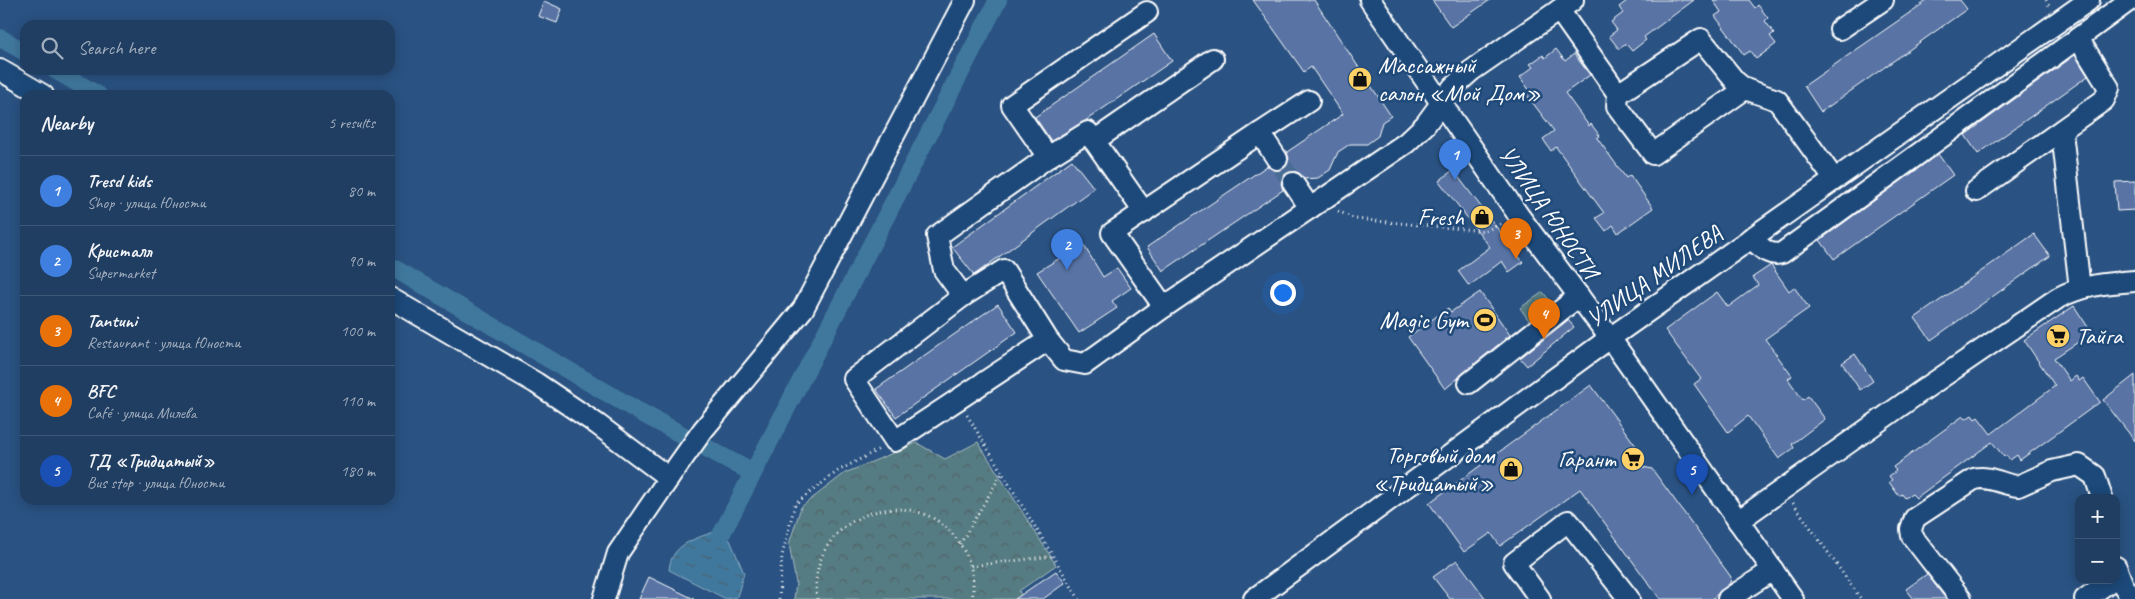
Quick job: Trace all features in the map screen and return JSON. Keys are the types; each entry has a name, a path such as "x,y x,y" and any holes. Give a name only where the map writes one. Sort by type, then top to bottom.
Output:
{"street":[{"path":"604,599 618,554 668,478 703,430 802,309 965,0"},
{"name":"УЛИЦА ЮНОСТИ","path":"1370,0 1519,216 1610,338 1773,570 1790,598"},
{"path":"1840,29 1883,0"},
{"name":"УЛИЦА МИЛЕВА","path":"1254,599 1610,338 2089,0"},
{"path":"1751,238 1768,253 1774,255 1782,253 2130,0"},
{"path":"1048,340 895,441 854,379 963,296 1004,270 1048,340 1064,360 1085,364 1164,307 1406,143 1425,125 1453,87 1471,71 1566,5 1618,94 1618,106 1653,154 1745,89"},
{"path":"1048,157 1012,105 1147,12"},
{"path":"1976,191 2062,132 2104,100 2108,94 2109,88 2104,78 2078,38"},
{"path":"1618,94 1701,39 1735,81 1745,89 1777,100 1834,179"},
{"path":"1094,141 1213,58"},
{"path":"0,70 34,90"},
{"path":"1164,307 1112,233 1309,101"},
{"path":"963,296 944,270 937,236 1048,157 1088,132 1144,212"},
{"path":"2062,132 2080,289"},
{"path":"1260,133 1277,159"},
{"path":"1293,183 1316,205"},
{"path":"1738,521 1782,488 2058,298 2080,289 2102,284 2135,281"},
{"path":"1469,383 1579,296"},
{"path":"395,301 536,383 597,424 668,478"},
{"path":"1961,599 1912,536 1911,529 1915,518 1974,479 1981,477 1990,478 2018,486 2052,471 2078,464 2095,476 2101,494"},
{"path":"1540,599 1514,563 1568,521 1629,599"},
{"path":"1728,599 1773,570"},
{"path":"2120,581 2132,599"},
{"path":"2085,599 2104,584"}],"path":[{"path":"1316,205 1355,219 1476,231 1485,231 1519,216"},
{"path":"958,399 1079,599"},
{"path":"779,599 782,556 795,504 838,471 895,441"},
{"path":"960,544 1002,472"},
{"path":"1782,488 1861,599"},
{"path":"817,599 816,580 820,562 827,546 838,532 851,521 867,513 884,509 902,508 919,512 935,519 949,530 960,544 971,566 972,599"},
{"path":"971,566 1053,556"}],"green space":[{"path":"1543,292 1558,312 1535,329 1520,308"},
{"path":"978,442 1056,565 1019,591 1023,599 794,599 796,583 789,544 801,507 845,473 917,443 945,459"}],"water":[{"path":"714,532 730,540 744,573 737,597 726,599 669,570 674,554 684,544"}],"building":[{"path":"1253,0 1314,0 1391,116 1382,122 1378,136 1367,144 1350,144 1338,152 1330,170 1318,178 1304,179 1299,173 1293,171 1286,174 1281,183 1283,190 1163,271 1147,247 1267,166 1277,171 1284,169 1289,159 1287,152 1343,114 1311,67 1304,72"},
{"path":"1432,0 1490,0 1451,27"},
{"path":"1628,0 1694,0 1644,37 1646,40 1632,51 1626,44 1619,49 1609,36 1617,30 1611,22 1623,13 1619,7"},
{"path":"1713,0 1749,0 1755,8 1758,5 1768,18 1765,21 1774,33 1770,36 1776,44 1756,59 1750,51 1744,55 1715,16 1721,12"},
{"path":"1928,0 1960,0 1967,9 1821,112 1804,86"},
{"path":"544,1 562,9 557,23 538,16"},
{"path":"1154,34 1172,61 1085,121 1051,141 1035,117"},
{"path":"1556,49 1565,61 1574,54 1590,75 1565,93 1589,126 1591,124 1600,136 1597,138 1626,178 1630,175 1653,208 1618,233 1613,225 1606,231 1596,218 1604,213 1556,147 1551,151 1543,139 1554,131 1526,94 1530,91 1520,77 1533,67 1530,64 1543,55 1545,58"},
{"path":"2075,55 2088,76 1978,154 1965,135"},
{"path":"1938,154 1953,175 1834,259 1820,240"},
{"path":"1072,160 1094,188 974,275 952,247"},
{"path":"1453,170 1523,262 1509,272 1502,261 1469,286 1458,271 1490,247 1439,181"},
{"path":"2135,181 2135,210 2117,211 2115,182"},
{"path":"2034,234 2050,256 1931,340 1915,318"},
{"path":"1083,244 1103,277 1117,268 1131,288 1112,301 1117,308 1079,333 1037,272"},
{"path":"1771,265 1789,291 1794,287 1809,308 1765,339 1792,376 1788,379 1803,400 1808,396 1825,419 1792,444 1794,448 1779,459 1748,416 1728,432 1694,384 1701,379 1665,330 1717,292 1728,307 1758,285 1753,277"},
{"path":"1480,292 1510,335 1445,389 1408,337 1448,308 1451,312"},
{"path":"998,304 1017,332 896,417 876,389"},
{"path":"2074,306 2092,333 2054,358 2070,381 2076,376 2079,381 2083,378 2100,402 2020,460 2017,455 2010,460 2006,455 2004,457 1992,442 1916,498 1912,494 1905,498 1902,494 1899,496 1889,482 1892,480 1889,476 1896,471 1893,467 1963,416 1966,419 1972,415 1975,419 1978,417 1991,434 2055,386 2024,340"},
{"path":"1568,320 1574,327 1527,366 1520,358"},
{"path":"1855,354 1873,381 1860,390 1842,363"},
{"path":"2135,375 2135,441 2103,400"},
{"path":"1591,385 1642,454 1639,466 1652,469 1731,577 1730,583 1712,599 1660,599 1580,489 1500,546 1491,533 1464,552 1429,503"},
{"path":"1457,560 1486,599 1450,599 1433,577"},
{"path":"1056,571 1065,583 1043,599 1015,599"},
{"path":"1927,574 1946,599 1914,599 1906,589"},
{"path":"649,577 694,599 639,599"}],"waterway":[{"path":"721,535 998,0"},
{"path":"0,38 20,49"},
{"path":"64,75 89,90"},
{"path":"395,269 638,411 753,473"}],"tunnel":[{"path":"1277,159 1293,183"}],"place":[{"name":"Массажный салон «Мой Дом»","path":"1360,79"},
{"name":"Tresd kids","path":"1455,180"},
{"name":"Fresh","path":"1482,217"},
{"name":"Tantuni","path":"1516,259"},
{"name":"Кристалл","path":"1067,270"},
{"name":"Magic Gym","path":"1485,320"},
{"name":"Тайга","path":"2058,336"},
{"name":"BFC","path":"1544,339"},
{"name":"Гарант","path":"1633,459"},
{"name":"Торговый дом «Тридцатый»","path":"1511,469"},
{"name":"ТД «Тридцатый»","path":"1692,495"}]}
